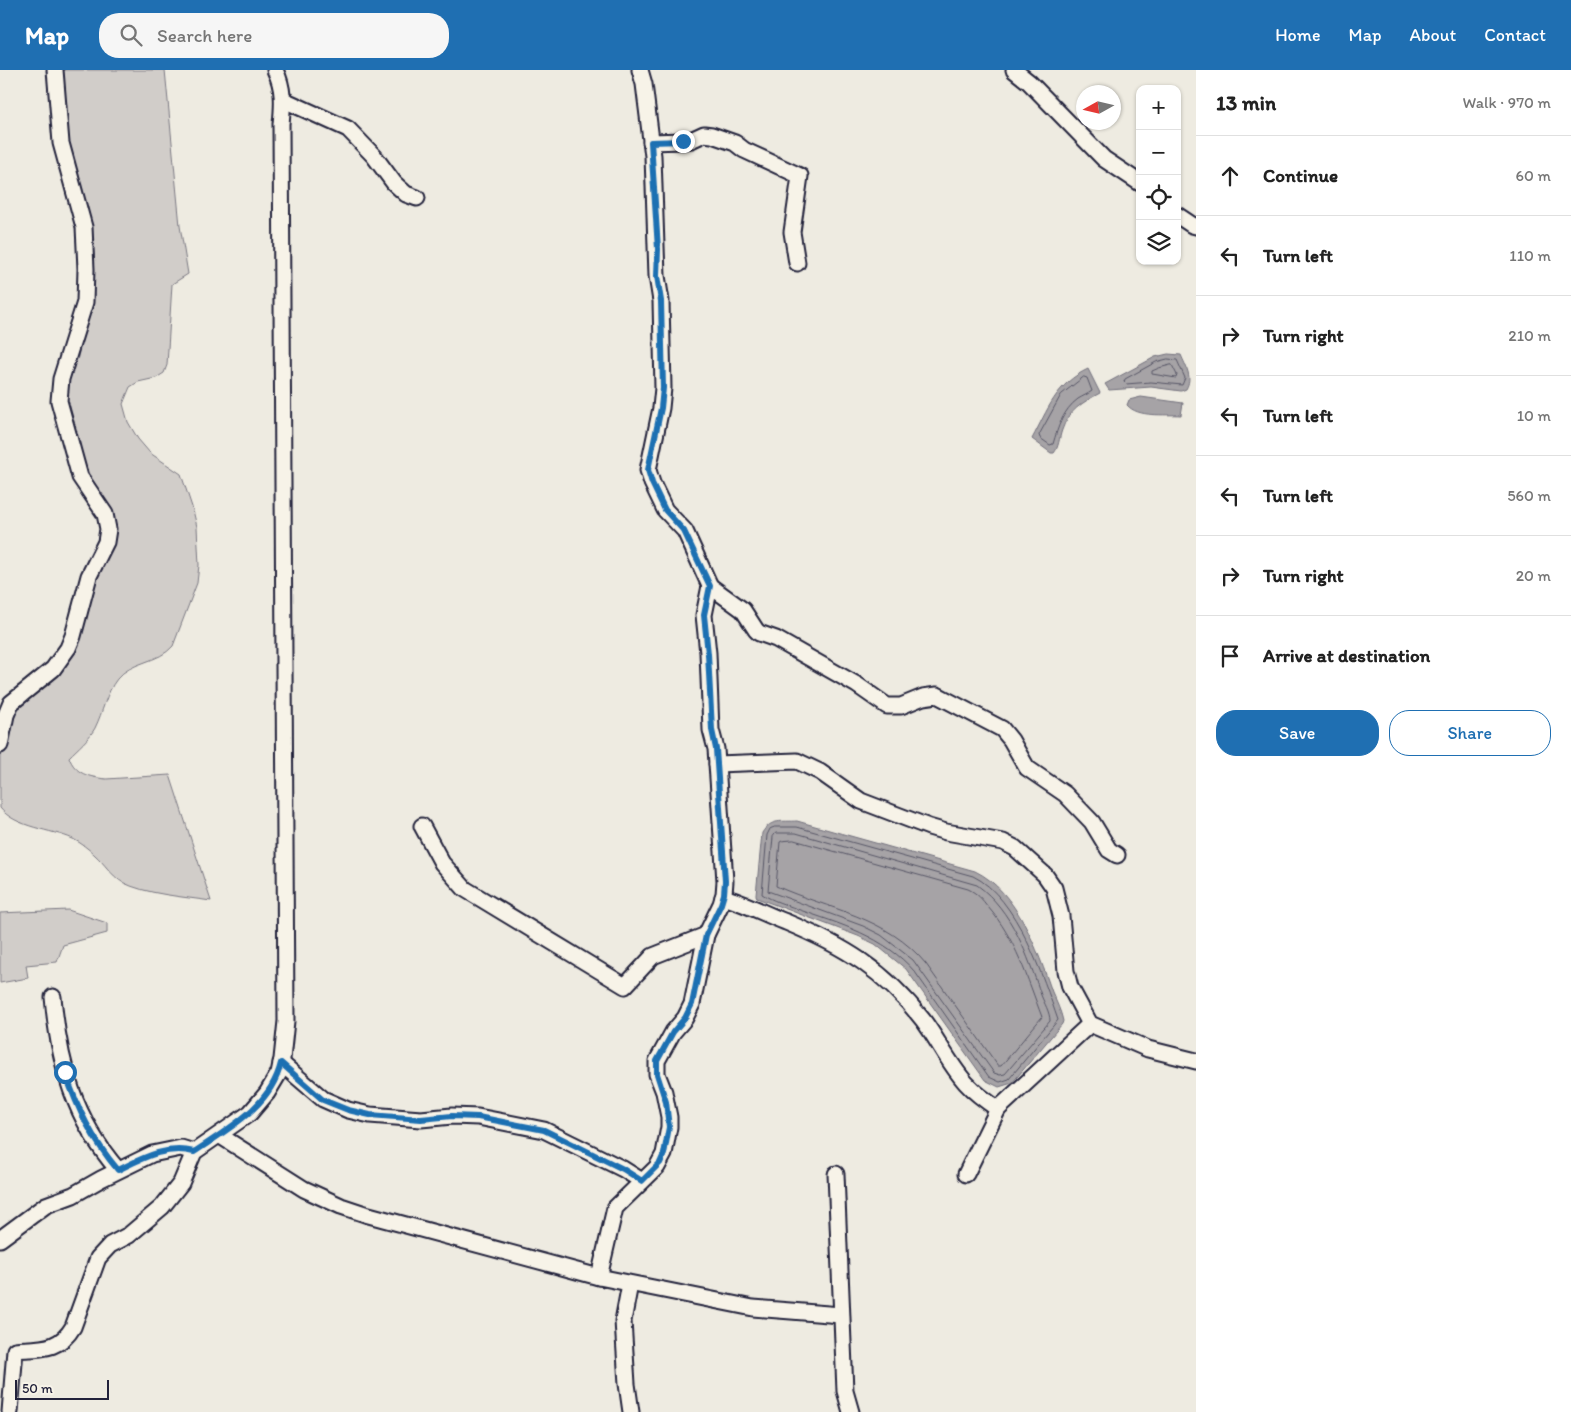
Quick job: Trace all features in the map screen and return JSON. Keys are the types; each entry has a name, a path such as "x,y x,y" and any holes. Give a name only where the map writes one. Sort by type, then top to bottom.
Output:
{"street":[{"path":"0,745 6,715 11,703 53,669 68,648 89,576 108,536 105,514 80,477 59,401 61,379 85,302 86,269 84,227 61,143 55,70"},
{"path":"10,1412 15,1350 50,1347 64,1340 73,1327 98,1258 110,1245 129,1235 162,1206 181,1183 194,1152 259,1104 274,1083 281,1063 286,1022 281,144 284,100 279,78 275,70"},
{"path":"640,70 644,84 651,142 657,240 657,276 661,301 663,388 661,408 648,470 665,510 684,531 710,586 743,610 759,633 776,639 857,685 886,706 900,706 923,697 937,695 1002,729 1011,740 1027,768 1065,794 1092,822 1109,850 1117,855"},
{"path":"1014,70 1029,82 1104,159 1136,180"},
{"path":"284,100 348,129 374,156 394,183 406,194 417,198"},
{"path":"651,142 683,141 704,134 712,135 735,143 744,150 800,176 792,232 797,264"},
{"path":"1181,218 1196,226"},
{"path":"599,1277 615,1208 660,1163 664,1154 669,1127 666,1102 657,1074 657,1061 673,1032 685,1018 692,1004 706,935 723,897 725,881 704,615 710,586"},
{"path":"717,764 796,761 820,772 862,801 929,827 946,832 1004,842 1015,848 1045,875 1054,888 1061,916 1066,971 1070,987 1090,1024 1148,1049 1196,1060"},
{"path":"422,826 442,863 465,889 625,986 653,956 706,935"},
{"path":"723,897 742,902 819,936 850,953 880,974 924,1021 965,1082 981,1097 998,1108"},
{"path":"53,998 55,1022 65,1072 73,1096 93,1138 118,1170"},
{"path":"966,1174 998,1108 1090,1024"},
{"path":"281,1063 323,1100 348,1110 370,1115 421,1119 452,1116 478,1117 544,1130 623,1169 642,1181"},
{"path":"219,1135 286,1179 341,1206 381,1219 630,1284 752,1308 841,1315"},
{"path":"0,1239 46,1205 73,1195 152,1154 180,1148 194,1152"},
{"path":"836,1174 845,1391 851,1412"},
{"path":"630,1284 623,1321 627,1384 631,1412"}],"shaded area":[{"path":"63,70 165,70 180,226 188,274 172,284 167,365 164,373 156,378 138,382 130,387 123,404 128,422 138,439 150,453 181,474 197,527 199,565 197,583 173,646 160,656 123,673 117,679 110,690 93,732 69,757 79,771 88,776 106,779 170,775 211,901 165,895 131,886 118,879 93,853 79,842 24,824 7,815 0,808 0,756 17,705 40,689 90,589 112,537 83,477 64,396 66,382 78,357 94,268 91,240 66,137"},
{"path":"68,910 107,923 107,933 63,945 57,962 26,965 28,978 0,983 0,913"}],"water":[{"path":"1168,354 1181,355 1189,376 1186,389 1181,391 1151,387 1109,390 1105,384 1155,357"},
{"path":"1088,369 1100,393 1072,412 1065,423 1056,451 1051,453 1032,439 1060,390 1077,375"},
{"path":"1141,397 1183,403 1181,415 1145,414 1127,405 1129,400"},
{"path":"797,821 975,871 990,880 1003,893 1014,907 1033,941 1063,1021 1012,1083 999,1087 985,1080 906,969 875,944 757,898 762,833 765,828 773,823"}],"route":[{"path":"65,1072 83,1120 93,1138 118,1170 152,1154 180,1148 194,1152 240,1120 259,1104 274,1083 281,1063 323,1100 348,1110 370,1115 421,1119 452,1116 478,1117 517,1124 544,1130 623,1169 642,1181 657,1168 664,1154 669,1127 664,1092 657,1074 657,1061 673,1032 685,1018 692,1004 706,935 721,904 725,881 704,615 710,586 684,531 665,510 649,477 648,470 661,408 663,388 661,301 657,276 658,249 651,142 683,141"}]}
